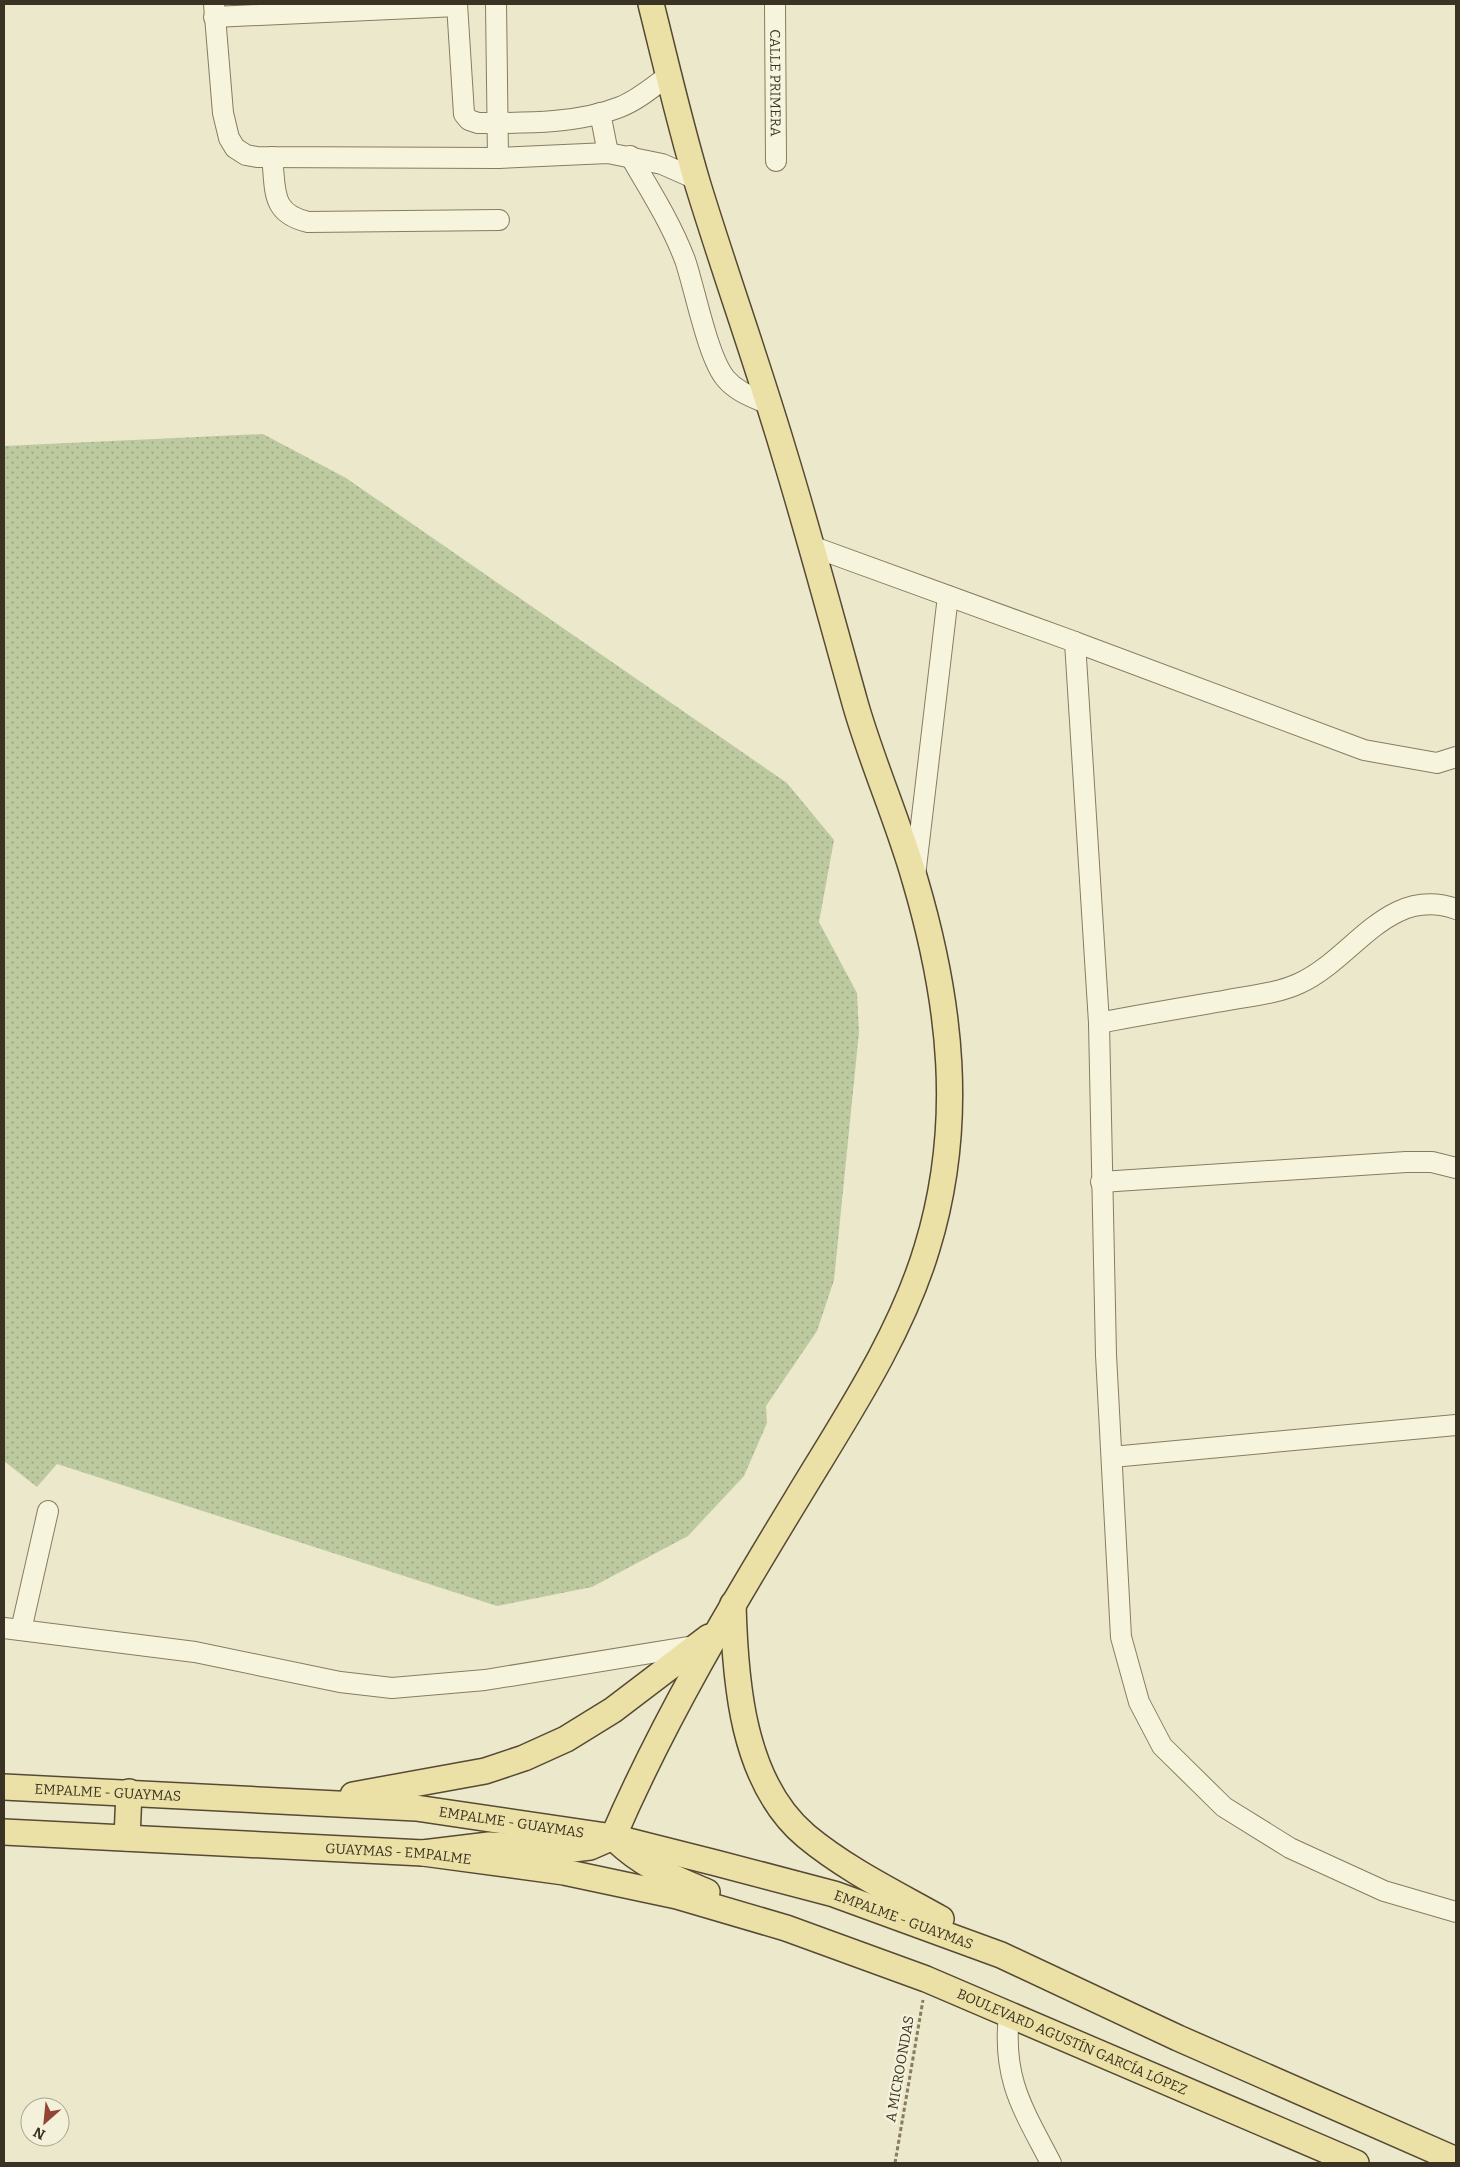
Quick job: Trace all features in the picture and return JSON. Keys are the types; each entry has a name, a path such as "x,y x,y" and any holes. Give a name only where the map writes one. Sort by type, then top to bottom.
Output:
{"main road":[{"path":"423,1853 489,1845 573,1849 590,1847 613,1837 642,1770 717,1631 858,1397 914,1287 928,1245 944,1180 950,1116 951,1066 945,1012 936,962 915,878 859,718 811,546 696,179 651,4"},
{"path":"732,1604 734,1647 750,1740 759,1770 777,1802 805,1834 844,1864 1001,1955 1178,2038 1456,2160"},
{"path":"321,1802 485,1771 524,1758 566,1739 613,1710 694,1646 717,1631"},
{"name":"EMPALME - GUAYMAS","path":"4,1787 416,1808 613,1837 834,1894 1001,1955"},
{"path":"128,1838 129,1792"},
{"name":"GUAYMAS - EMPALME","path":"4,1832 423,1853 564,1872 677,1896 786,1928"},
{"path":"613,1837 634,1858 651,1868 786,1928"},
{"name":"BOULEVARD AGUSTÍN GARCÍA LÓPEZ","path":"786,1928 926,1979 1356,2163"}],"street":[{"path":"496,4 498,158"},
{"name":"CALLE PRIMERA","path":"776,4 776,161"},
{"path":"669,75 643,94 622,106 600,113 573,118 478,123 469,120 464,114 457,5 214,10 223,113 229,138 235,148 246,155 272,157 498,158 608,153 662,164 696,179"},
{"path":"600,113 608,153"},
{"path":"630,156 675,235 686,262 715,362 725,379 742,392 768,404"},
{"path":"272,157 276,194 281,209 291,218 308,222 500,220"},
{"path":"811,546 1364,750 1436,763 1456,757"},
{"path":"915,878 948,596"},
{"path":"1075,642 1099,1023 1101,1182 1121,1637 1139,1702 1162,1746 1224,1806 1290,1848 1384,1891 1456,1912"},
{"path":"1099,1023 1265,994 1300,984 1331,966 1383,919 1408,906 1442,904 1456,909"},
{"path":"1101,1182 1406,1162 1432,1162 1456,1168"},
{"path":"1112,1457 1456,1425"},
{"path":"48,1511 12,1629 195,1652 340,1682 392,1688 485,1680 694,1646"},
{"path":"1009,2015 1007,2038 1009,2070 1024,2110 1051,2163"}],"path":[{"name":"A MICROONDAS","path":"895,2163 926,1979"}],"green space":[{"path":"263,434 346,478 787,783 834,840 819,922 857,993 859,1032 834,1280 817,1331 766,1406 767,1423 744,1476 688,1536 592,1587 497,1606 57,1464 37,1487 4,1461 4,446"}]}
